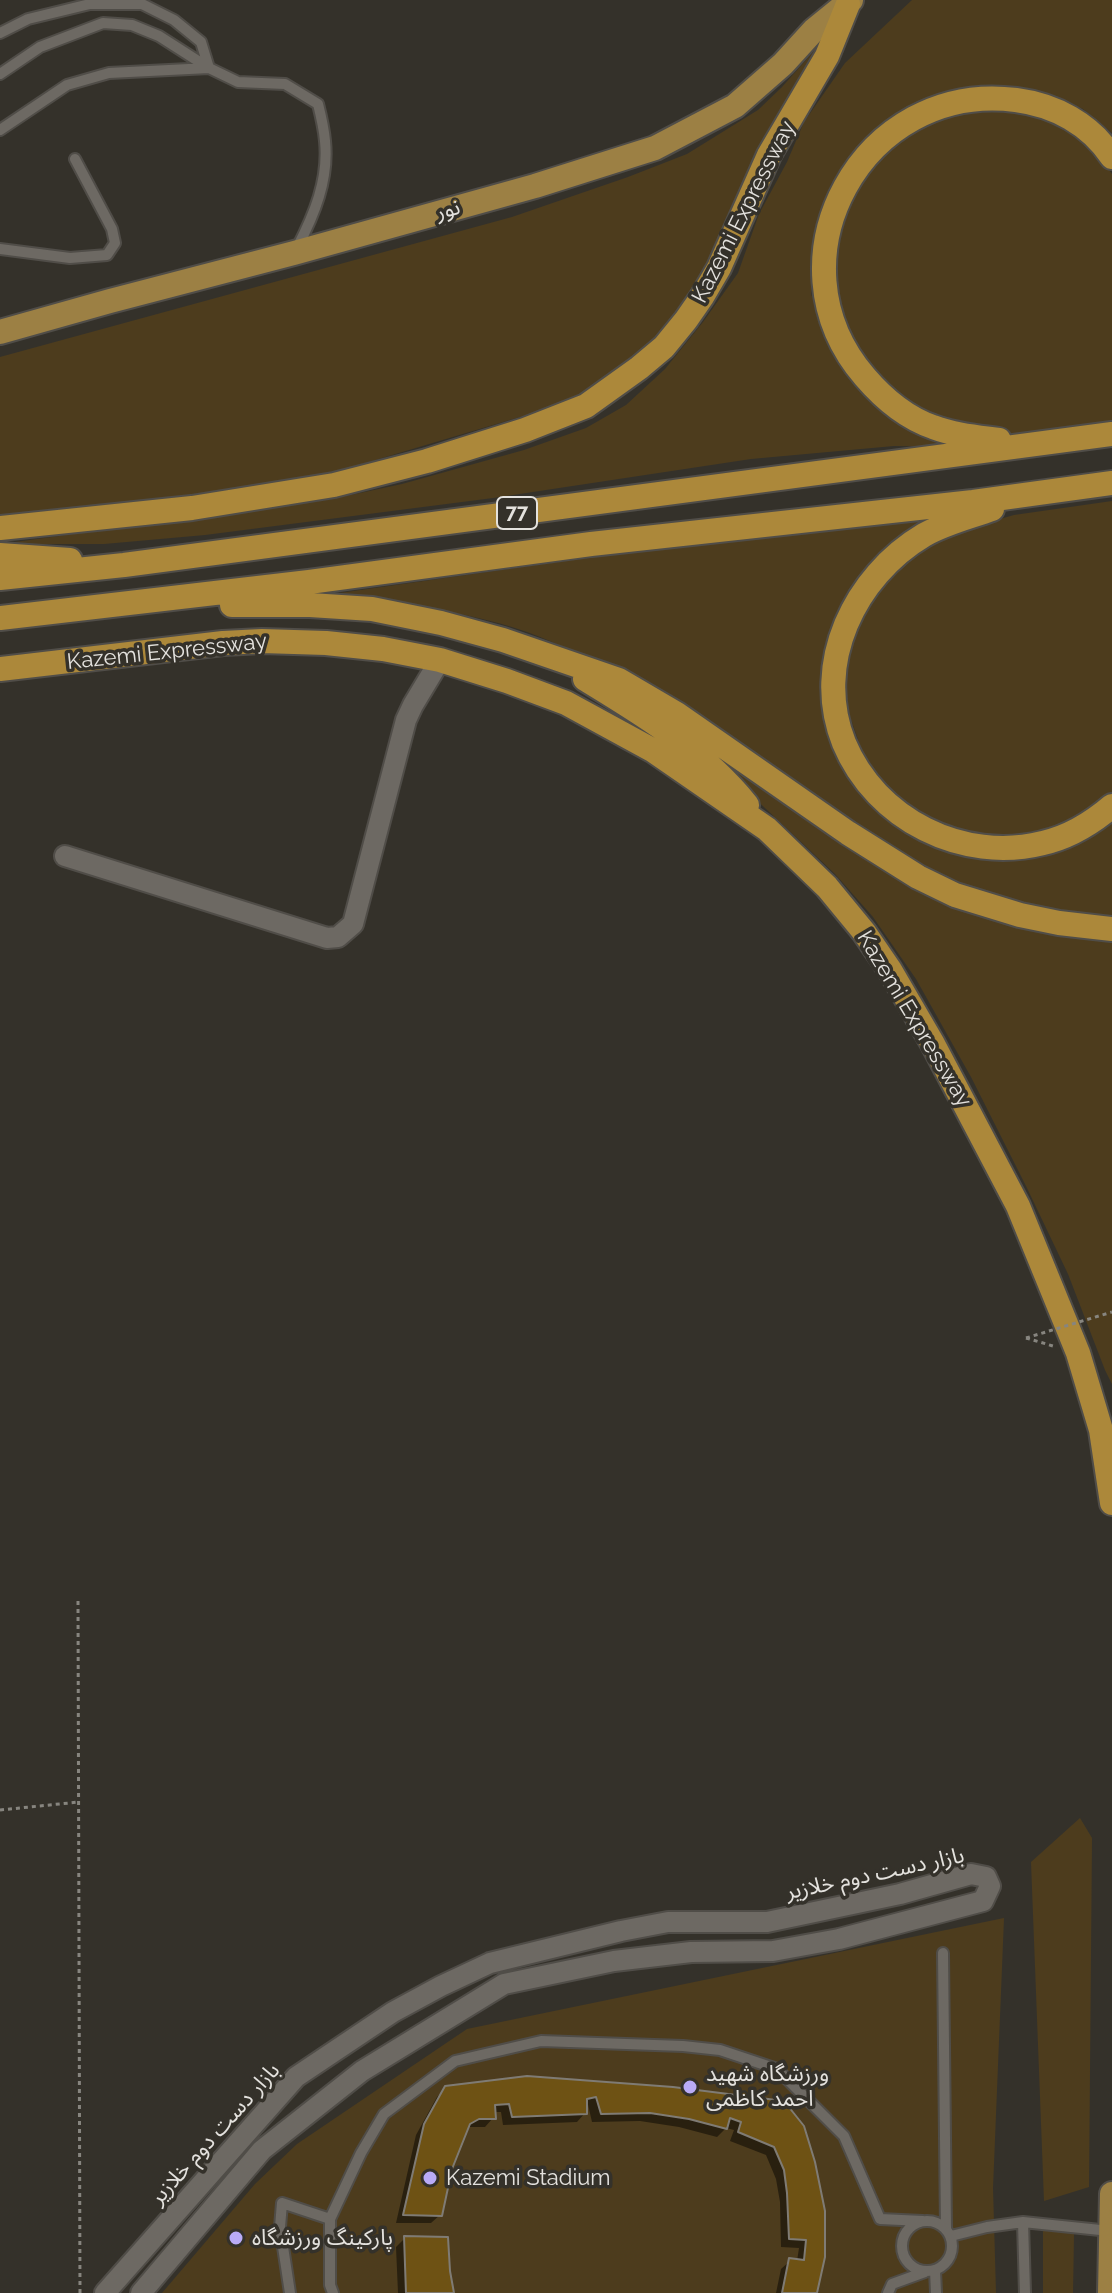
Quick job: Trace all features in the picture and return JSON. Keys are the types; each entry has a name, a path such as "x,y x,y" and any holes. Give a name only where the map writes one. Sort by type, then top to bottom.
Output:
{"highway":[{"name":"Kazemi Expressway","path":"0,528 192,508 334,485 427,461 525,430 586,406 664,347 702,297 719,268 769,155 827,56 849,2"},
{"path":"1033,444 961,435 933,428 913,418 875,388 843,347 830,318 825,289 825,252 830,224 853,173 871,149 894,130 940,106 996,97 1044,105 1074,119 1095,135 1112,157"},
{"name":"77","path":"0,578 124,565 1112,434"},
{"name":"77","path":"0,618 1112,483"},
{"path":"1034,494 927,533 903,549 878,572 858,598 840,639 835,667 837,718 844,743 859,770 878,794 903,817 922,829 954,842 1010,848 1043,843 1082,828 1112,806"},
{"path":"0,555 124,565"},
{"path":"114,606 256,604 372,609 503,640 619,680 677,714 848,833 918,877 955,895 1020,915 1112,929"},
{"name":"Kazemi Expressway","path":"0,669 262,641 355,646 440,660 566,703 604,722 654,751 767,829 827,887 890,970 933,1044 1018,1206 1078,1353 1101,1430 1112,1503"},
{"path":"549,656 666,730 729,783 767,829"}],"main road":[{"name":"نور","path":"0,332 535,186 655,148 735,106 783,64 814,30 849,2"},
{"path":"1110,2293 1112,2194"}],"street":[{"path":"65,856 327,938 338,937 353,924 406,720 440,660"},
{"name":"بازار دست دوم خلازیر","path":"105,2293 296,2077 393,2012 441,1986 490,1963 621,1931 668,1922 767,1922 869,1901 971,1874 986,1877 990,1886 983,1901 839,1939 773,1951 691,1952 614,1961 504,1984 362,2071 262,2150 141,2293"}],"lane":[{"path":"0,33 28,19 90,4 142,4 174,20 201,42 209,68"},
{"path":"0,74 40,47 103,23 132,25 159,36 209,68 238,82 285,84 318,104 325,142 325,170 315,214 294,253"},
{"path":"0,130 67,85 109,73 209,68"},
{"path":"0,249 70,258 107,255 115,243 112,229 75,159"},
{"path":"888,2293 892,2284 942,2267 951,2253 948,2233 943,1953"},
{"path":"333,2293 330,2285 330,2219 361,2153 384,2114 455,2061 541,2041 720,2050 777,2069 844,2136 880,2219 932,2221 948,2233 1023,2222 1110,2231"},
{"path":"290,2293 280,2227 282,2203 330,2219"},
{"path":"923,2221 908,2228 902,2244 905,2260 911,2266 931,2271"},
{"path":"1023,2222 1025,2293"},
{"path":"931,2271 936,2293"}],"path":[{"path":"1026,1338 1112,1312"},
{"path":"78,1601 80,2293"},
{"path":"0,1810 79,1802"}],"shaded area":[{"path":"912,0 1112,0 1112,133 1083,109 1043,93 998,88 930,101 882,125 831,184 818,225 811,294 835,351 860,382 974,447 894,446 751,459 493,498 205,535 104,544 0,544 332,499 402,484 524,450 586,428 626,405 665,369 738,273 759,214 804,122 845,63"},
{"path":"830,33 708,271 671,325 619,372 575,397 540,411 305,481 0,517 0,357 512,217 687,154 758,110"},
{"path":"961,111 1033,111 1088,140 1112,174 1112,426 1012,434 973,431 955,426 901,401 854,342 842,313 836,282 837,251 843,220 855,191 872,164 895,141 918,127"},
{"path":"1112,501 1112,795 1086,815 1050,833 1017,840 947,831 915,812 886,788 862,751 847,708 845,664 854,630 870,598 912,555 944,535 1014,515"},
{"path":"953,513 916,527 824,678 881,812 920,841 941,850 975,857 1026,858 1058,849 1112,819 1112,919 1024,907 948,880 909,859 628,676 540,637 445,611 304,598 635,551"},
{"path":"662,711 872,860 1112,938 1112,1384 1068,1274 1026,1186 971,1077 916,979 873,917 835,874"},
{"path":"1080,1818 1092,1838 1089,2187 1044,2201 1031,1862"},
{"name":"ورزشگاه شهید احمد کاظمی","path":"1004,1918 993,2188 996,2293 162,2293 255,2184 297,2144 467,2029"},
{"path":"1043,2228 1074,2234 1073,2293 1043,2293"}],"building":[{"name":"Kazemi Stadium","path":"527,2076 673,2087 784,2101 804,2126 825,2211 825,2257 817,2293 782,2293 789,2258 804,2260 806,2240 789,2239 784,2170 774,2147 738,2132 741,2122 730,2118 727,2129 650,2113 601,2114 596,2097 587,2099 587,2114 512,2117 509,2104 495,2105 496,2119 479,2119 470,2124 452,2169 442,2216 403,2215 424,2124 445,2086"},
{"name":"Kazemi Stadium","path":"404,2236 448,2237 454,2293 406,2293"}],"place":[{"name":"ورزشگاه شهید احمد کاظمی","path":"690,2087"},
{"name":"Kazemi Stadium","path":"430,2178"},
{"name":"پارکینگ ورزشگاه","path":"236,2238"}]}
